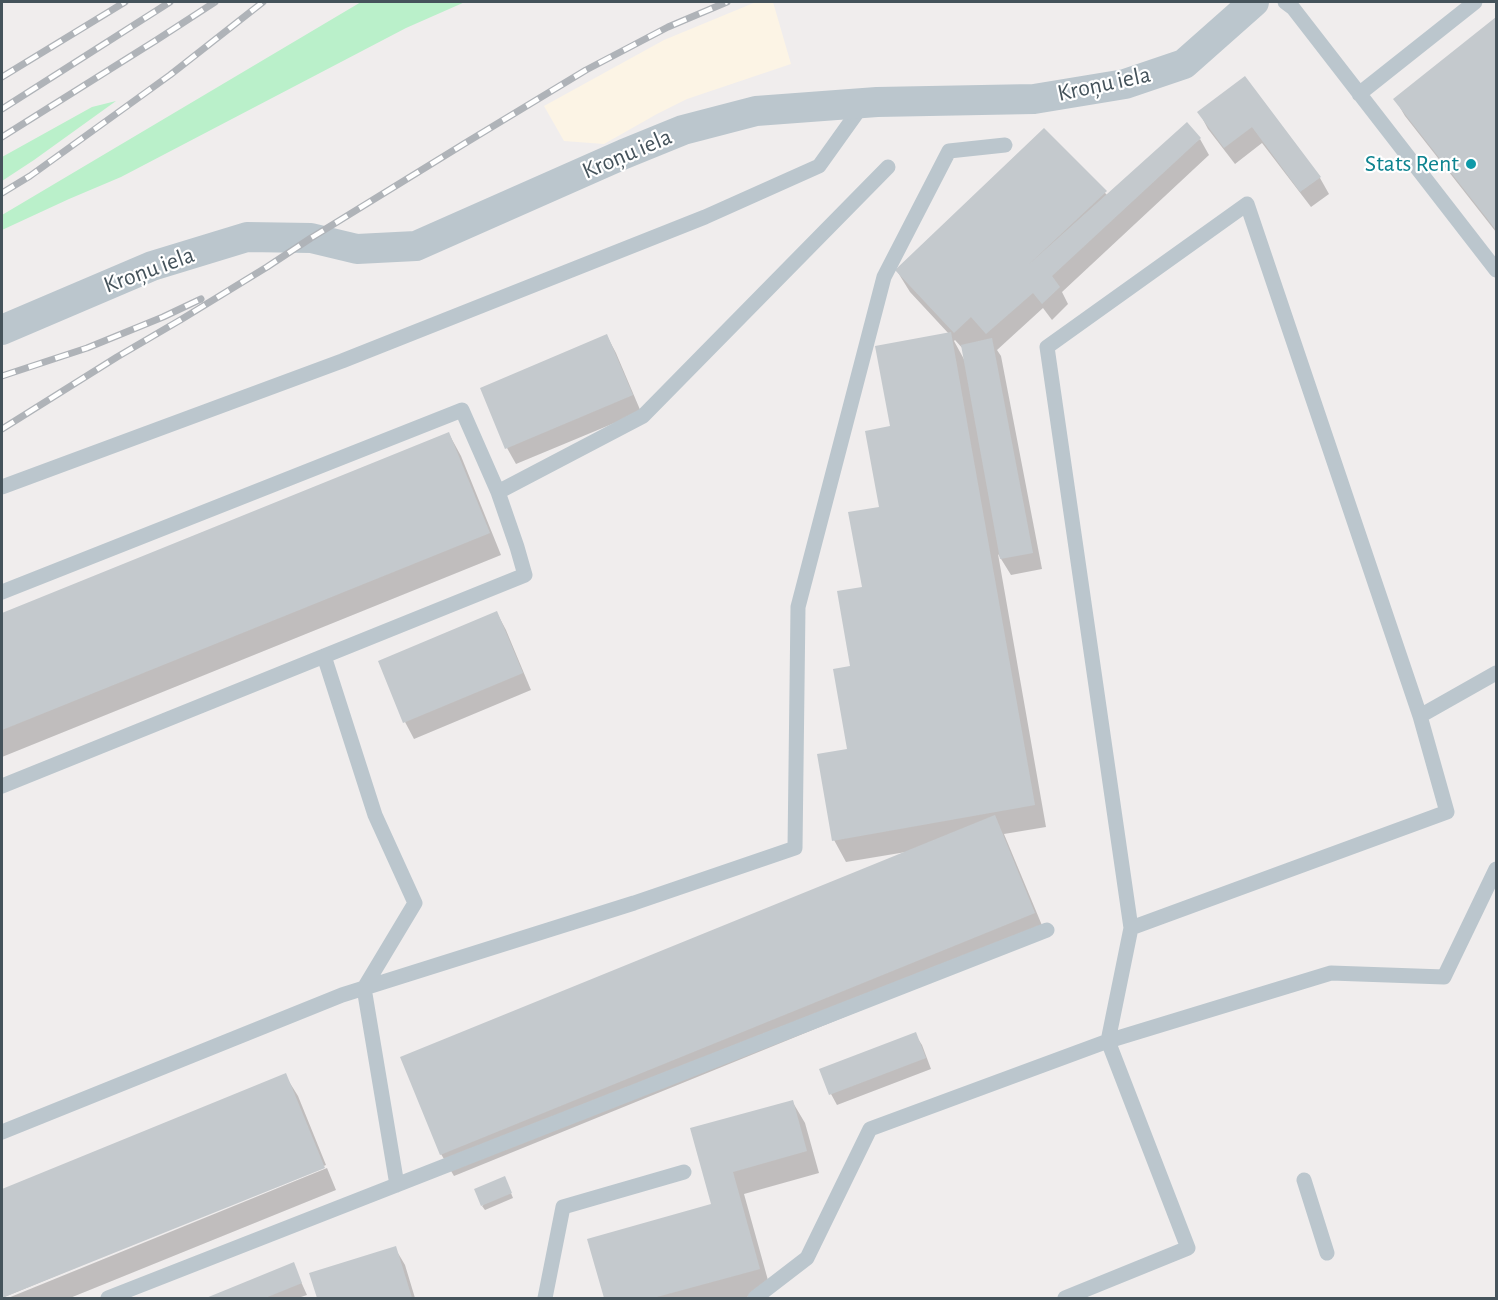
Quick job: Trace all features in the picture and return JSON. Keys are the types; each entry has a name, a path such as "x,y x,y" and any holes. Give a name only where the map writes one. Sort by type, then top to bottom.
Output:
{"street":[{"name":"Kroņu iela","path":"2,330 153,266 247,237 310,238 357,249 416,246 683,130 756,111 864,103 1034,99 1125,84 1184,63 1254,2"}],"lane":[{"path":"1285,2 1293,8 1497,270"},
{"path":"1359,94 1475,2"},
{"path":"2,487 342,361 705,217 819,166 864,103"},
{"path":"2,1131 364,988 634,903 795,848 798,607 884,278 950,151 1005,145"},
{"path":"498,492 643,416 888,167"},
{"path":"1065,1299 1188,1248 1108,1041 1131,928 1047,347 1247,204 1420,716 1448,812 1131,928"},
{"path":"2,592 462,410 498,492 525,575 2,786"},
{"path":"324,656 375,815 415,903 364,988 397,1185"},
{"path":"1420,716 1497,673"},
{"path":"755,1299 807,1258 870,1129 1108,1041 1330,973 1444,978 1497,869"},
{"path":"108,1299 1047,930"},
{"path":"545,1299 563,1207 684,1172"},
{"path":"1304,1180 1327,1253"}],"shaded area":[{"path":"756,2 773,2 791,64 687,99 604,144 564,141 544,106 664,40"}],"green space":[{"path":"361,2 465,2 406,28 121,177 2,230 2,215"},
{"path":"116,101 2,181 2,157 92,107"}],"building":[{"name":"Stats Rent","path":"1496,17 1496,230 1393,99"},
{"path":"1245,76 1321,177 1300,192 1252,127 1224,148 1197,112"},
{"path":"1187,122 1201,138 1052,276 1060,287 1042,304 1033,293 986,334 971,317 954,333 895,270 1044,128 1107,191 1027,266"},
{"path":"951,332 1035,805 832,841 817,754 847,749 833,669 850,666 837,591 862,587 848,512 879,507 865,431 890,426 875,346"},
{"path":"607,334 633,395 505,449 480,388"},
{"path":"992,338 1033,553 1000,559 961,345"},
{"path":"449,432 490,533 2,730 2,613"},
{"path":"497,611 523,673 403,723 378,661"},
{"path":"995,815 1035,913 440,1155 400,1057"},
{"path":"916,1032 926,1058 829,1095 819,1069"},
{"path":"286,1073 325,1168 2,1298 2,1189"},
{"path":"793,1100 807,1151 733,1172 760,1269 653,1298 604,1298 587,1239 711,1204 690,1128"},
{"path":"505,1176 512,1193 481,1206 474,1189"},
{"path":"396,1246 412,1298 317,1298 309,1273"},
{"path":"294,1262 302,1283 265,1298 206,1298"}],"railway":[{"path":"2,77 125,2"},
{"path":"2,109 170,2"},
{"path":"2,137 215,2"},
{"path":"2,193 30,176 170,75 263,2"},
{"path":"2,429 586,70 668,27 727,2"},
{"path":"2,376 87,348 201,299"}],"place":[{"name":"Stats Rent","path":"1471,164"}]}
